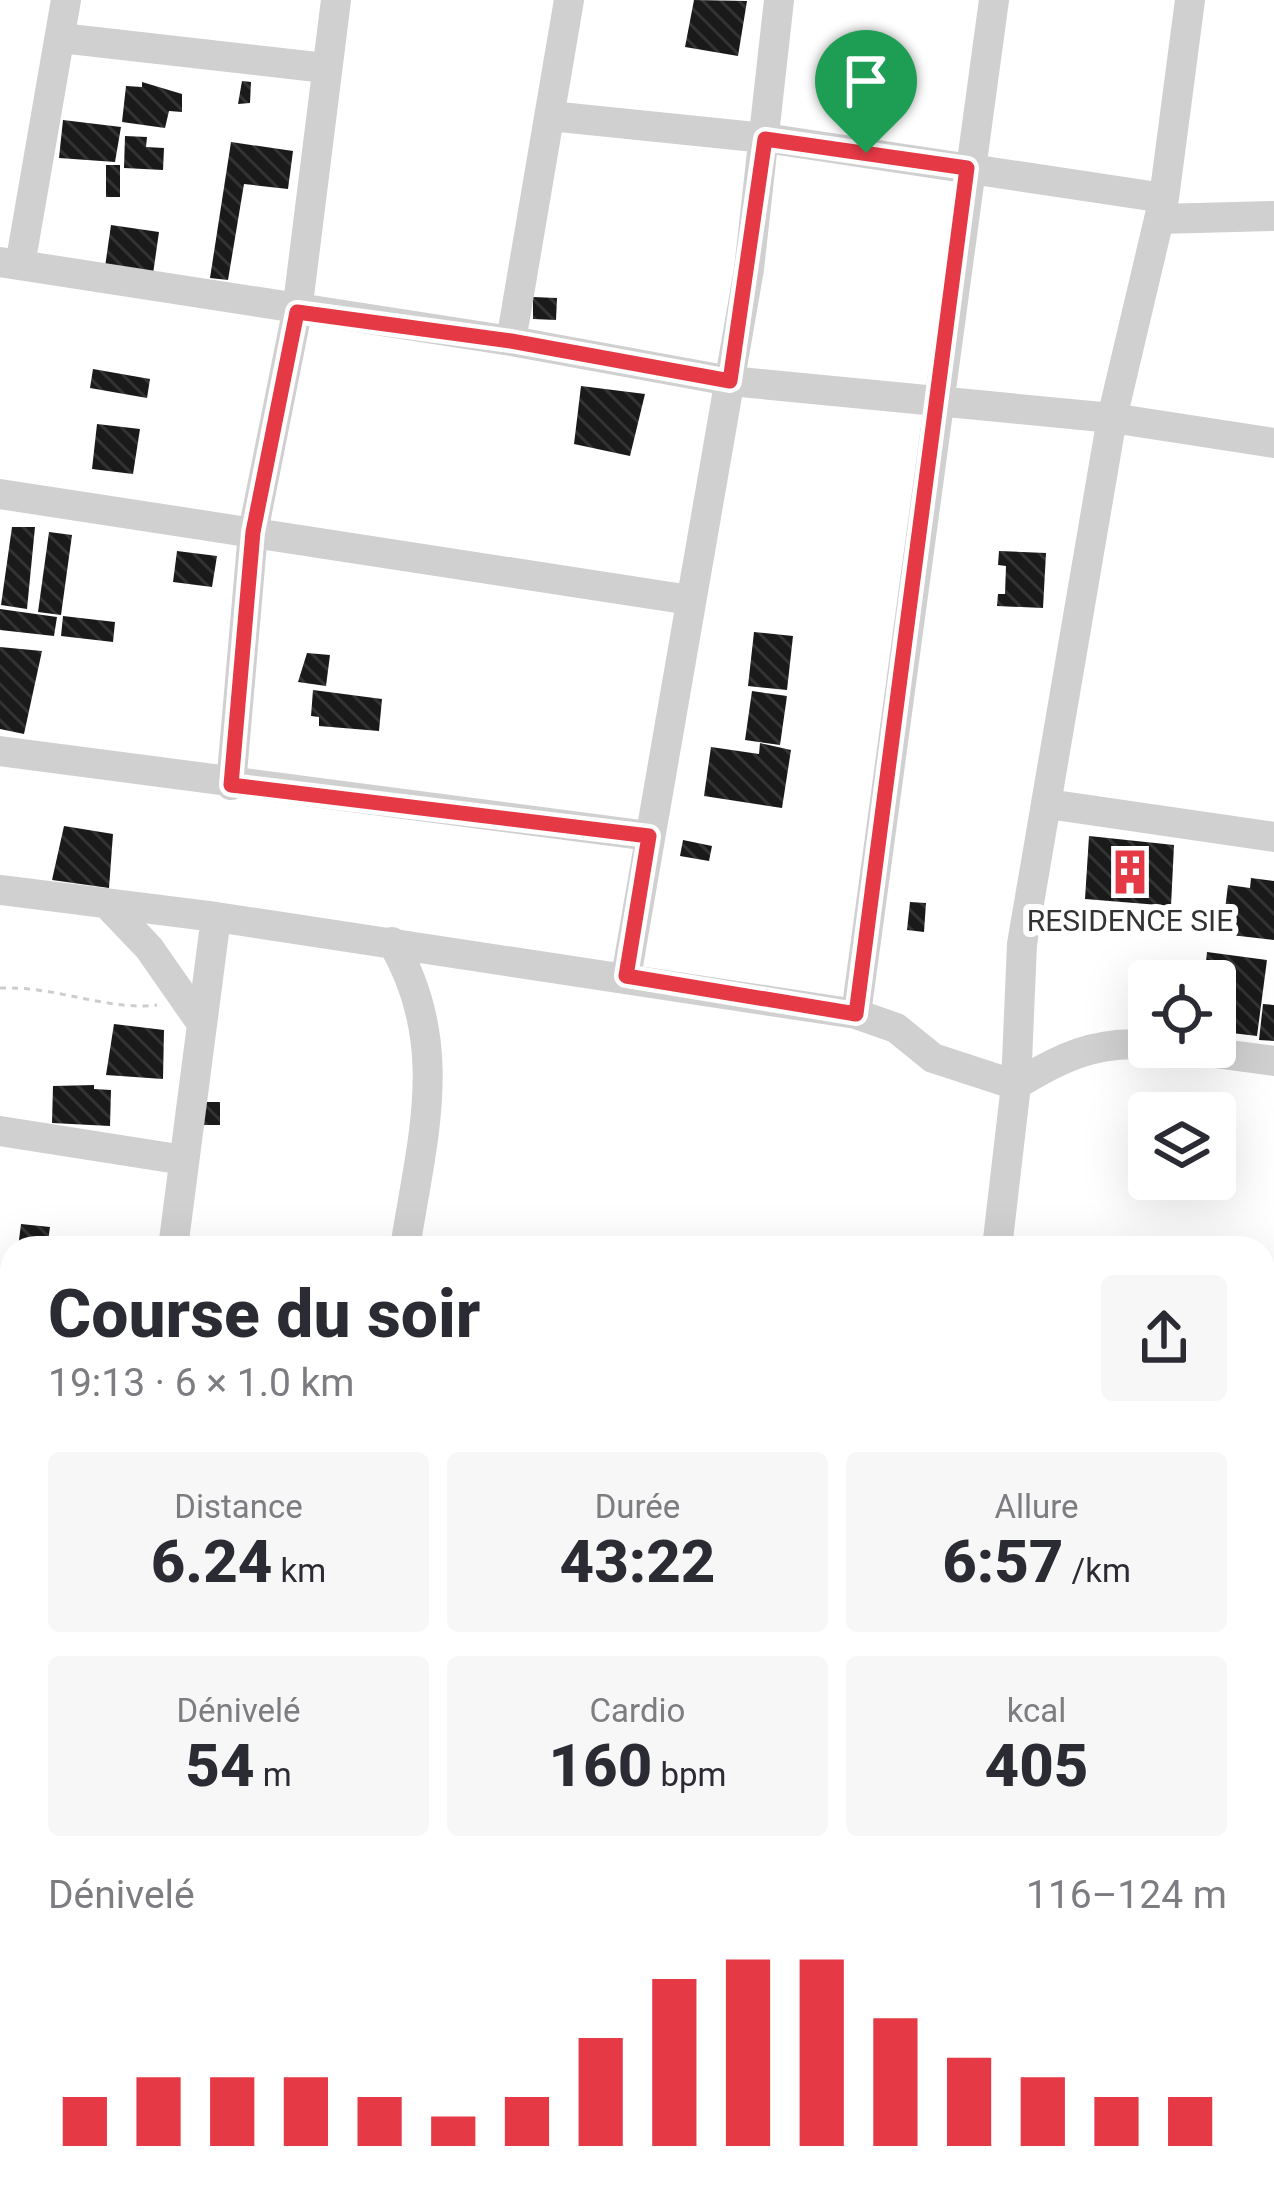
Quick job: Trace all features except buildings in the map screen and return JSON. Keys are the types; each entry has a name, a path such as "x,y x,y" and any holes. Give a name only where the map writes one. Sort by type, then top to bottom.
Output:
{"street":[{"path":"66,0 10,263 297,312 511,341 730,381 1112,418 1274,442"},
{"path":"231,785 253,532 297,312 336,0"},
{"path":"511,341 569,0"},
{"path":"626,976 730,381 765,139 779,0"},
{"path":"856,1014 967,168 994,0"},
{"path":"998,1236 1016,1085 1022,944 1112,418 1162,208 1190,0"},
{"path":"61,38 325,68"},
{"path":"550,116 765,139 967,168 1162,208 1274,216"},
{"path":"0,494 690,600"},
{"path":"0,751 231,785 649,836"},
{"path":"1048,805 1274,838"},
{"path":"0,890 216,916 856,1014 896,1028 933,1058 1016,1085"},
{"path":"106,903 149,948 193,1013"},
{"path":"174,1236 193,1013 216,916"},
{"path":"392,942 417,985 430,1063 407,1236"},
{"path":"1016,1085 1067,1053 1128,1043"},
{"path":"1236,1056 1274,1061"},
{"path":"0,1130 184,1160"}],"path":[{"path":"0,988 75,992 131,1008 193,1013"}],"place":[{"name":"RESIDENCE SIE","path":"1130,872"}],"route":[{"path":"765,139 866,153 967,168 856,1014 626,976 649,836 231,785 253,532 297,312 511,341 730,381 765,139"}]}
